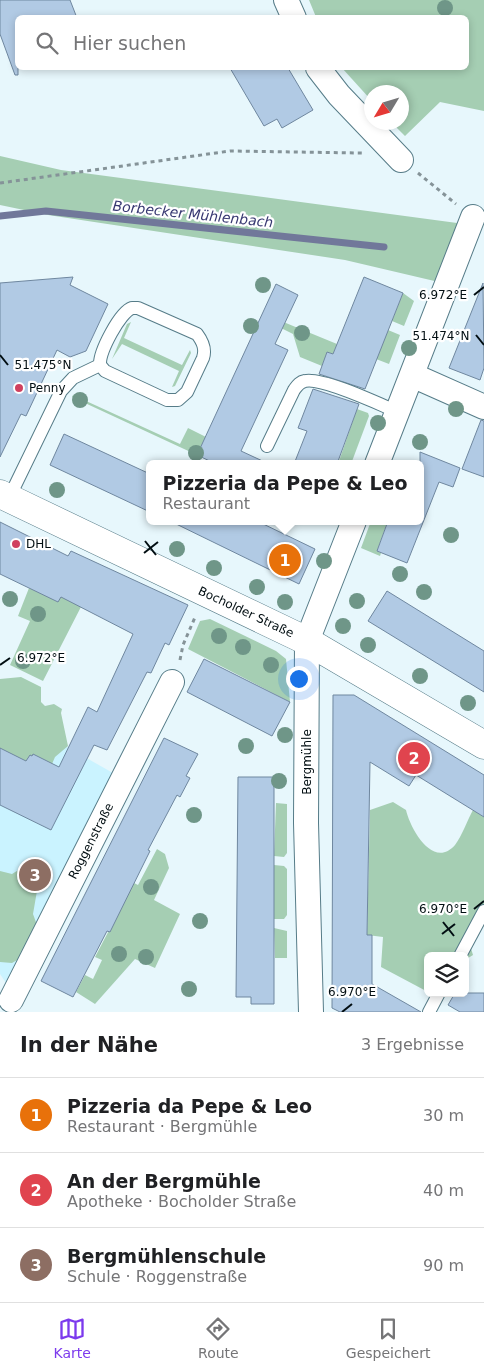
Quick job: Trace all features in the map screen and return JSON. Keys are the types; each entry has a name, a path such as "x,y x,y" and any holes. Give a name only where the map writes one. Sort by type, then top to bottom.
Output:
{"main road":[{"name":"Bocholder Straße","path":"4,496 307,641 484,745"}],"street":[{"path":"286,0 293,15"},
{"path":"320,70 340,95 401,160"},
{"path":"379,460 473,217"},
{"path":"412,376 484,407"},
{"name":"Bergmühle","path":"311,1012 306,823 307,641 352,525"},
{"name":"Roggenstraße","path":"13,999 172,682"}],"lane":[{"path":"132,308 197,334 204,346 203,358 187,392 183,397 173,401 105,371 100,365 101,356 120,318 127,310 132,308"},
{"path":"4,496 62,391 73,378 100,365"},
{"path":"267,446 294,390 300,383 305,381 316,381 334,386 398,412"},
{"path":"462,952 484,911"},
{"path":"429,1012 437,997"}],"path":[{"path":"0,183 230,150 352,151 401,160 473,217"},
{"path":"172,682 183,645 197,613 207,609 214,596"}],"shaded area":[{"path":"0,709 120,777 10,989 0,974"}],"green space":[{"path":"309,0 484,0 484,111 440,102 405,136 399,130 409,130 409,85 364,85 364,92 344,70 469,70 469,15 315,15"},
{"path":"0,156 61,170 472,225 443,283 345,260 48,215 0,205"},
{"path":"403,293 414,301 404,326 392,321"},
{"path":"281,321 337,344 333,354 327,352 322,366 300,357 293,334 279,327"},
{"path":"131,322 124,338 182,365 190,350 191,353 175,386 172,387 179,371 122,344 112,359 127,324"},
{"path":"388,330 400,335 389,364 376,359"},
{"path":"73,395 180,444 188,428 206,437 197,455 72,397"},
{"path":"357,409 368,413 369,416 352,460 339,460"},
{"path":"370,525 386,525 377,551 381,553 380,556 361,548"},
{"path":"29,588 84,601 43,681 10,665 30,621 18,616"},
{"path":"210,619 276,651 286,659 290,702 188,649 200,621"},
{"path":"21,677 41,687 41,702 45,706 54,704 62,709 61,713 68,746 55,757 52,764 0,770 0,679"},
{"path":"393,802 406,810 417,836 431,850 439,853 447,851 455,845 473,810 484,817 484,908 469,942 473,955 469,958 469,952 424,952 424,990 381,967 383,937 367,935 370,810"},
{"path":"276,803 287,804 287,853 284,857 274,856"},
{"path":"157,849 165,854 169,868 154,900 180,914 155,968 135,959 95,1004 76,992 85,975 93,979 102,960 95,957 134,883 138,885"},
{"path":"274,865 284,866 287,869 287,915 284,919 274,919"},
{"path":"20,869 38,885 33,914 37,925 19,959 12,963 0,962 0,871 12,874"},
{"path":"274,928 287,931 287,958 275,958"}],"building":[{"path":"0,0 70,0 76,15 15,15 15,70 18,70 18,75 15,75 0,34"},
{"path":"231,70 289,70 313,110 282,128 277,119 264,126"},
{"path":"73,277 70,285 108,304 86,351 70,357 57,350 26,416 21,414 0,457 0,283"},
{"path":"364,277 403,293 365,389 319,374 327,352 333,354"},
{"path":"483,283 484,368 480,380 449,368"},
{"path":"276,284 298,295 275,344 288,350 241,451 260,460 208,460 197,455"},
{"path":"313,389 359,404 338,460 296,460 307,431 298,428"},
{"path":"481,420 484,421 484,477 462,469"},
{"path":"64,434 146,472 146,510 50,465"},
{"path":"420,452 460,468 453,487 439,482 424,520 424,460 420,460"},
{"path":"0,522 68,556 71,551 188,605 169,645 165,643 151,673 147,672 107,750 94,745 51,830 0,805 0,748 26,761 33,754 59,767 88,707 97,712 133,634 61,597 58,602 0,574"},
{"path":"178,525 265,525 315,549 299,584"},
{"path":"387,525 422,525 407,563 377,551"},
{"path":"387,591 484,651 484,692 368,621"},
{"path":"204,659 290,702 272,736 187,692"},
{"path":"333,695 354,695 484,775 484,817 416,775 409,786 370,762 367,935 372,935 372,984 421,1012 340,1012 332,1008"},
{"path":"164,738 198,754 186,776 190,778 180,797 177,795 148,850 150,851 110,932 107,931 73,997 41,981"},
{"path":"238,777 274,777 274,1004 251,1004 251,997 236,997"},
{"path":"469,993 484,993 484,1012 460,1012 448,1005 453,997 469,997"}],"waterway":[{"name":"Borbecker Mühlenbach","path":"0,216 46,211 384,247"}],"place":[{"name":"Penny","path":"19,388"},
{"name":"DHL","path":"16,544"},
{"name":"Pizzeria da Pepe & Leo","path":"285,560"},
{"name":"An der Bergmühle","path":"414,758"},
{"name":"Bergmühlenschule","path":"35,875"}]}
